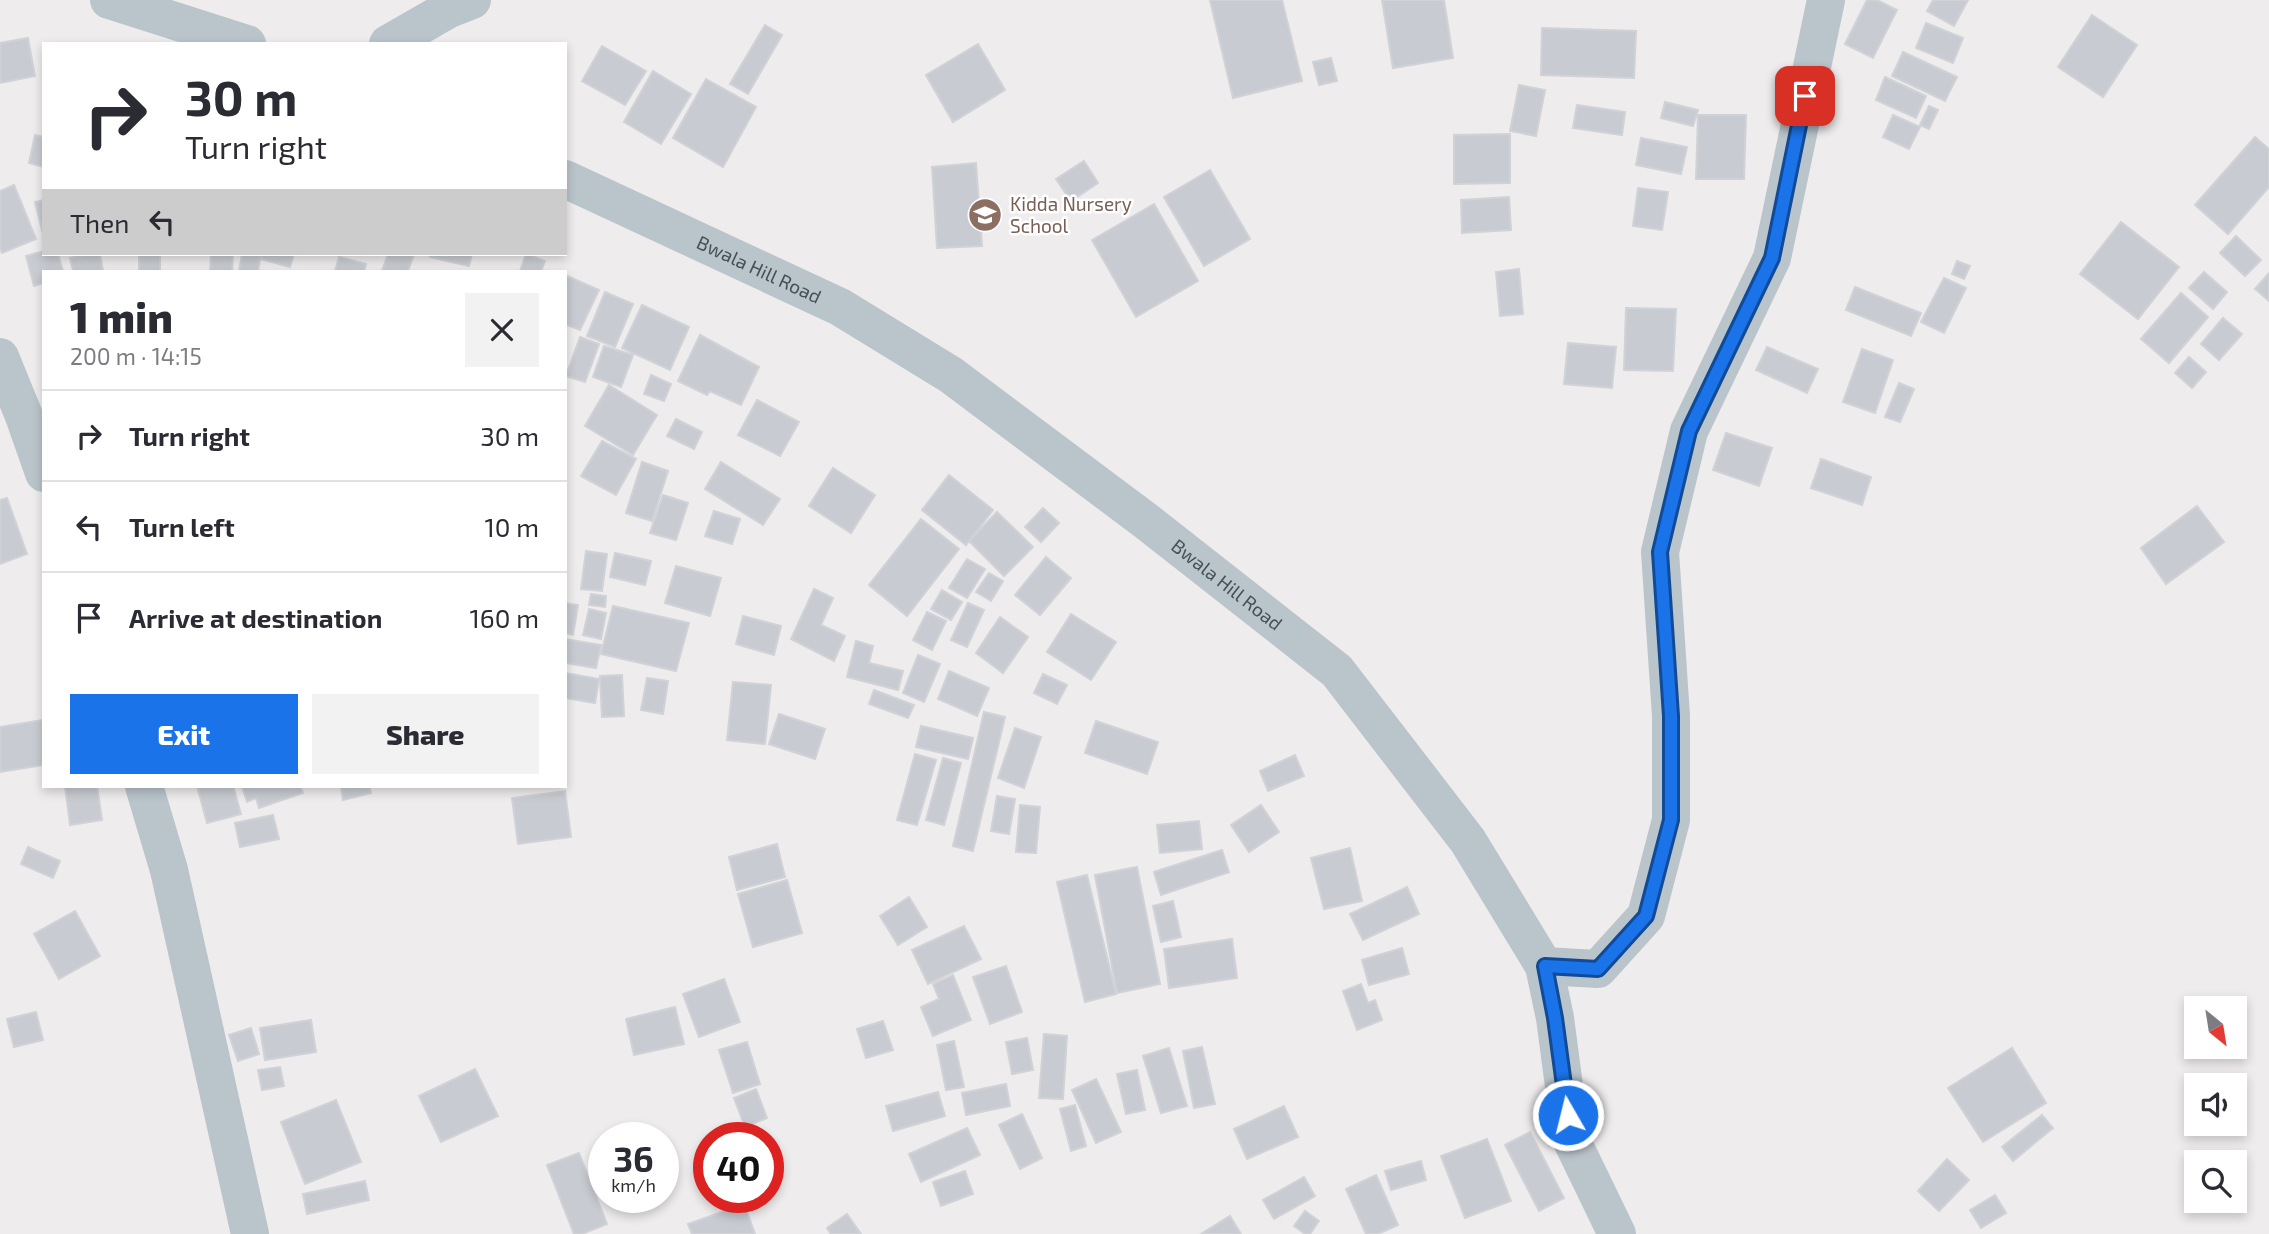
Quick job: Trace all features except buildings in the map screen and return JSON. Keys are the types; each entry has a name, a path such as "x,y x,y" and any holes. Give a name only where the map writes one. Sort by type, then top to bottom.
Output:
{"street":[{"path":"108,0 241,42"},
{"path":"391,42 449,9 472,0"},
{"path":"1545,966 1598,969 1646,916 1671,820 1671,716 1660,552 1689,431 1772,258 1826,0"},
{"name":"Bwala Hill Road","path":"567,180 840,307 951,375 1146,521 1337,671 1468,841 1545,966 1555,1018 1571,1139 1617,1234"},
{"path":"0,357 42,467"},
{"path":"145,788 169,870 250,1234"}],"place":[{"name":"Kidda Nursery School","path":"985,215"}],"route":[{"path":"1568,1115 1545,966 1598,969 1646,916 1671,820 1671,716 1660,552 1689,431 1772,258 1805,96"}]}
